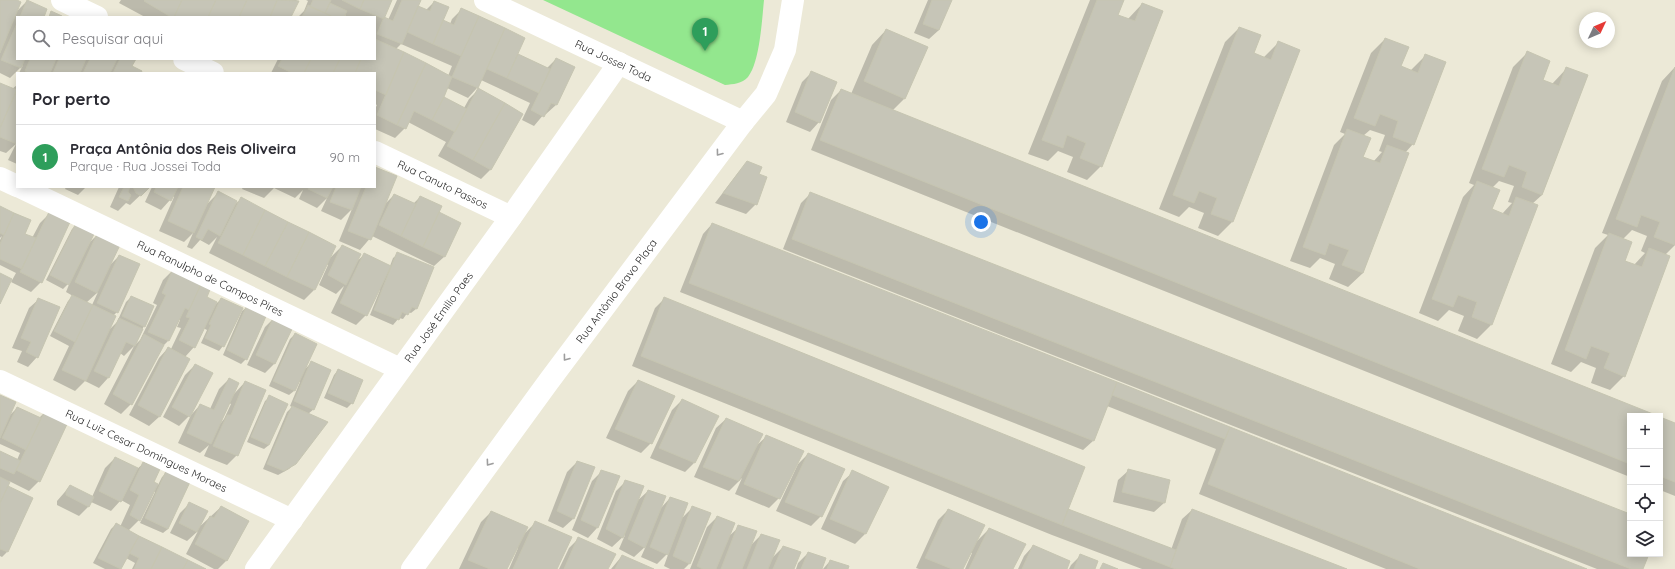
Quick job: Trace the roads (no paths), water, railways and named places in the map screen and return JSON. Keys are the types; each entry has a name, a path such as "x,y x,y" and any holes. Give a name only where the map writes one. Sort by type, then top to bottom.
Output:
{"street":[{"path":"62,0 95,16"},
{"name":"Rua Jossei Toda","path":"485,0 743,122"},
{"name":"Rua Antônio Bravo Plaça","path":"412,569 549,380 743,122 766,94 785,50 792,0"},
{"path":"186,60 211,72"},
{"name":"Rua José Emilio Paes","path":"256,569 511,218 619,63"},
{"name":"Rua Canuto Passos","path":"376,152 511,218"},
{"name":"Rua Ranulpho de Campos Pires","path":"0,178 16,185"},
{"name":"Rua Ranulpho de Campos Pires","path":"22,188 400,370"},
{"name":"Rua Luiz Cesar Domingues Moraes","path":"0,381 292,520"}],"place":[{"name":"Praça Antônia dos Reis Oliveira","path":"705,51"}]}
